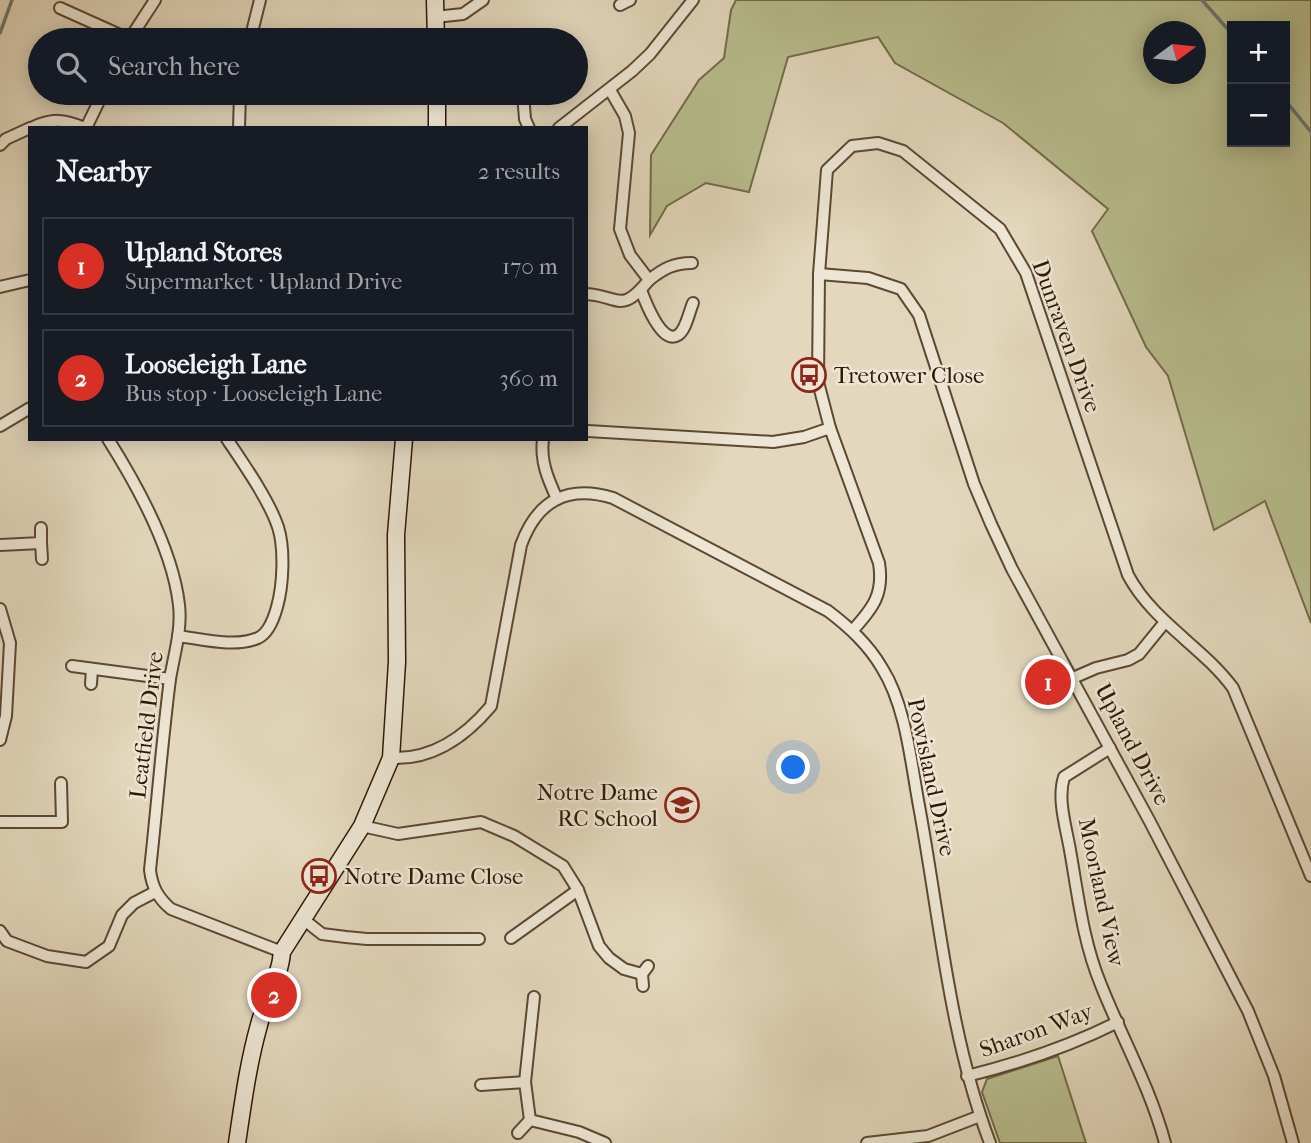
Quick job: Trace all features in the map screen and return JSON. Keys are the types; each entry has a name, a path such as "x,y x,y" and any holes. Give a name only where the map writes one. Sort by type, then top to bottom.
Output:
{"street":[{"path":"137,28 155,0"},
{"path":"253,28 260,0"},
{"path":"435,0 435,28"},
{"path":"435,17 463,15 483,0"},
{"path":"562,126 610,90 650,54 693,0"},
{"path":"60,8 103,28"},
{"path":"610,90 625,116 629,133 620,229 629,255 649,280"},
{"path":"86,126 97,105"},
{"path":"239,126 240,105"},
{"path":"437,105 437,126"},
{"path":"524,105 528,126"},
{"path":"34,126 65,119 81,126"},
{"path":"0,145 6,139 28,129"},
{"name":"Dunraven Drive","path":"853,631 869,612 878,596 882,580 879,563 830,428 818,382 819,274 828,170 852,146 878,143 903,151 1000,229 1026,273 1128,575 1148,607 1219,670 1233,688 1311,876"},
{"path":"588,294 618,302 632,298 663,269 692,263"},
{"name":"Upland Drive","path":"819,274 868,278 901,289 919,315 974,484 991,524 1012,569 1073,678 1248,1012 1274,1076 1293,1143"},
{"path":"0,287 28,280"},
{"path":"641,290 655,321 672,337 681,331 693,303"},
{"path":"0,426 28,409"},
{"path":"588,431 773,442 804,437 830,428"},
{"path":"109,441 132,478 166,552 179,605 178,636"},
{"name":"Leatfield Drive","path":"156,892 150,870 170,679 178,636 237,642 260,637 272,623 278,603 282,575 278,528 249,472 228,441"},
{"path":"237,1143 249,1058 261,1016 281,965 282,952 362,826 391,758 397,662 396,534 404,441"},
{"path":"391,758 408,759 433,752 476,724 491,706 521,545 536,515 557,499 546,472 543,441"},
{"name":"Powisland Drive","path":"557,499 586,492 613,498 828,611 853,631 883,669 905,732 958,1039 967,1076 990,1143"},
{"path":"41,528 42,559"},
{"path":"0,545 41,543"},
{"path":"0,609 10,643 6,716 0,740"},
{"path":"1073,678 1139,654 1165,622"},
{"path":"72,666 170,679"},
{"path":"90,684 92,669"},
{"name":"Moorland View","path":"1110,748 1064,776 1061,786 1063,810 1085,935 1100,984 1150,1093 1165,1143"},
{"path":"0,822 62,822 61,783"},
{"path":"362,826 398,834 481,822 514,836 563,866 578,890 599,946 624,969 645,970 643,986"},
{"path":"511,938 578,890"},
{"path":"0,931 7,941 47,956 86,962 108,946 122,915 134,903 156,892 160,901 171,909 282,952"},
{"path":"303,919 321,934 346,937 479,939"},
{"path":"530,1121 524,1082 528,1069 534,997"},
{"name":"Sharon Way","path":"967,1076 1013,1065 1057,1050 1118,1022"},
{"path":"481,1085 524,1082"},
{"path":"867,1143 928,1136 980,1116"},
{"path":"518,1133 530,1121"},
{"path":"530,1121 605,1143"}],"green space":[{"path":"736,0 1311,0 1311,623 1265,501 1214,530 1168,376 1146,347 1092,231 1108,209 1003,123 895,63 878,37 788,57 749,192 706,183 667,206 650,235 651,155 699,80 724,58 731,10"},
{"path":"1058,1056 1086,1143 1000,1143 982,1092 987,1079"}],"waterway":[{"path":"0,33 12,0"},
{"path":"1202,0 1227,28"},
{"path":"1290,106 1311,132"}],"place":[{"name":"Tretower Close","path":"809,375"},
{"name":"Upland Stores","path":"1048,682"},
{"name":"Notre Dame RC School","path":"682,805"},
{"name":"Notre Dame Close","path":"319,876"},
{"name":"Looseleigh Lane","path":"274,995"}]}
